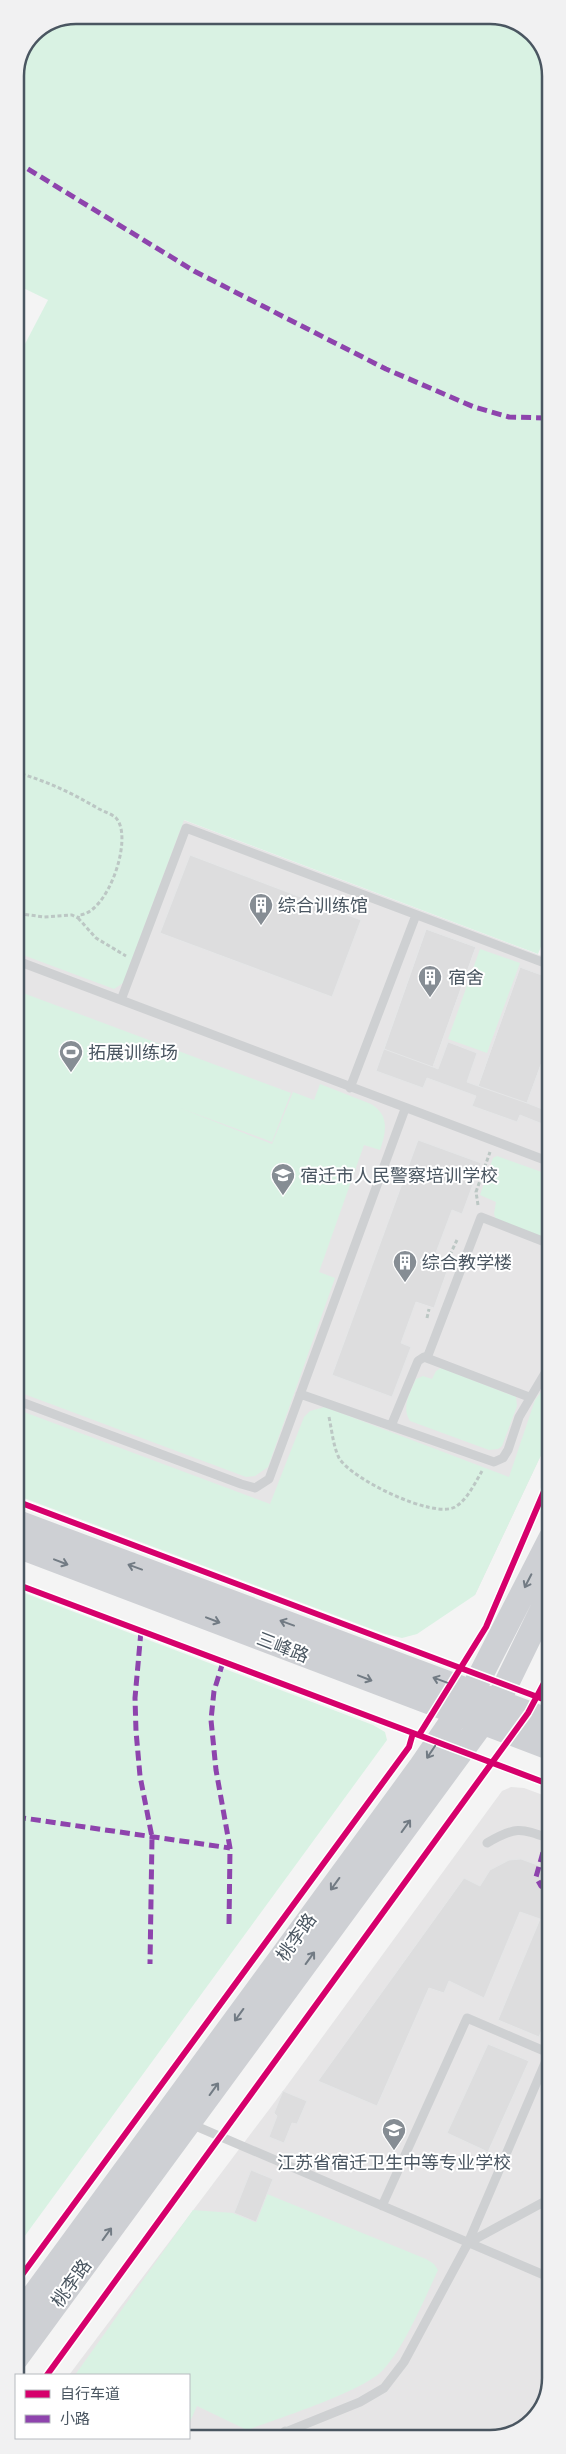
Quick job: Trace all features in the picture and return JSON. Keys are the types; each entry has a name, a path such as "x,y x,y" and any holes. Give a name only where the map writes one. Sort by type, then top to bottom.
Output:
{"main road":[{"name":"三峰路","path":"24,1525 542,1718"},
{"name":"三峰路","path":"24,1548 542,1745"},
{"name":"桃李路","path":"24,2309 408,1784 472,1692 542,1556"},
{"name":"桃李路","path":"24,2347 498,1701 542,1611"}],"lane":[{"path":"121,1000 186,828 542,962"},
{"path":"350,1088 416,915"},
{"path":"24,963 405,1109 542,1159"},
{"path":"24,1403 255,1488 268,1480 405,1109"},
{"path":"427,1358 481,1217 542,1241"},
{"path":"391,1426 418,1361 427,1358 529,1397"},
{"path":"300,1394 494,1462 503,1458 529,1397 542,1376"},
{"path":"487,1843 504,1833 517,1829 542,1836"},
{"path":"382,2206 467,2018 542,2048"},
{"path":"288,2430 360,2402 384,2388 404,2362 468,2243 542,2070"},
{"path":"188,2123 542,2274"},
{"path":"468,2243 542,2203"}],"path":[{"path":"24,775 84,798 115,816 119,821 121,830 120,854 113,880 94,909 86,915 80,915 78,918"},
{"path":"24,914 44,917 72,915 78,918 96,938 120,951 134,965"},
{"path":"481,1217 476,1192 494,1142"},
{"path":"330,1404 328,1413 333,1442 340,1460 369,1483 418,1505 438,1511 454,1508 470,1491 487,1461"}],"shaded area":[{"name":"宿迁市人民警察培训学校","path":"24,759 542,956 542,1453 475,1595 24,1437"},
{"name":"江苏省宿迁卫生中等专业学校","path":"511,1787 524,1788 542,1795 542,2378 539,2395 529,2413 522,2420 510,2426 490,2430 190,2430 190,2374 70,2374 283,2091 502,1791"}],"green space":[{"path":"76,24 494,24 519,32 532,44 541,65 542,76 542,944 538,954 184,820 123,983 114,989 24,955 24,346 48,300 24,288 24,76 25,65 32,47 47,32 65,25"},
{"path":"480,949 520,963 487,1053 448,1039"},
{"path":"24,993 291,1093 272,1142 180,1108 272,1144 293,1092 314,1100 320,1084 371,1104 377,1108 384,1119 385,1131 380,1150 364,1145 319,1272 335,1278 268,1467 255,1476 246,1477 24,1394"},
{"path":"497,1156 542,1172 542,1237 496,1219 494,1214 496,1202 480,1195 493,1158"},
{"path":"441,1368 516,1397 517,1406 502,1446 498,1449 489,1450 410,1421 407,1416 406,1405 416,1379 423,1376 432,1379 436,1371"},
{"path":"542,1391 542,1453 475,1595 417,1634 402,1638 385,1634 24,1498 24,1412 270,1504 304,1417 310,1411 325,1407 509,1477 535,1400"},
{"path":"24,1593 373,1725 385,1732 387,1740 24,2237"},
{"path":"267,2194 426,2259 434,2264 438,2270 420,2308 399,2348 383,2370 358,2387 340,2395 247,2430 197,2406 190,2422 190,2374 76,2374 193,2210 233,2213 256,2222"}],"building":[{"name":"综合训练馆","path":"190,855 361,920 332,997 160,933"},
{"path":"426,929 476,947 433,1067 438,1069 448,1042 477,1053 467,1082 478,1086 520,967 542,975 542,1062 527,1103 542,1109 542,1124 520,1115 517,1122 472,1106 476,1096 427,1078 423,1088 376,1071"},
{"name":"宿舍","path":"426,929 476,947 433,1067 384,1049"},
{"name":"宿舍","path":"520,967 542,975 542,1062 527,1103 478,1086"},
{"name":"综合教学楼","path":"418,1140 481,1163 462,1214 452,1210 434,1258 450,1263 434,1308 416,1302 401,1343 411,1347 392,1397 332,1375"},
{"path":"521,1859 542,1867 542,2030 539,2037 498,2020 540,1919 520,1912 484,1998 449,1981 444,1993 429,1988 377,2106 318,2081 464,1878 480,1886 490,1870 509,1860"},
{"path":"488,2044 529,2061 488,2152 447,2133"},
{"path":"283,2091 307,2101 297,2124 292,2123 284,2143 269,2137 277,2116 274,2113"},
{"path":"251,2170 273,2179 256,2222 234,2213"}],"marked path":[{"path":"24,167 194,271 386,369 474,407 509,417 542,418"},
{"path":"141,1631 135,1698 140,1776 152,1837 150,1964"},
{"path":"223,1662 214,1691 211,1720 216,1770 230,1848 229,1926"},
{"path":"24,1818 230,1848"},
{"path":"542,1856 536,1877 542,1887"}],"cycle path":[{"path":"419,1735 486,1627 542,1496"},
{"path":"24,1504 542,1699"},
{"path":"24,1587 413,1733 409,1747 24,2272"},
{"path":"48,2374 528,1713 542,1687"},
{"path":"413,1733 542,1782"}],"place":[{"name":"综合训练馆","path":"261,926"},
{"name":"宿舍","path":"430,998"},
{"name":"拓展训练场","path":"71,1073"},
{"name":"宿迁市人民警察培训学校","path":"283,1196"},
{"name":"综合教学楼","path":"405,1283"},
{"name":"江苏省宿迁卫生中等专业学校","path":"394,2151"}]}
